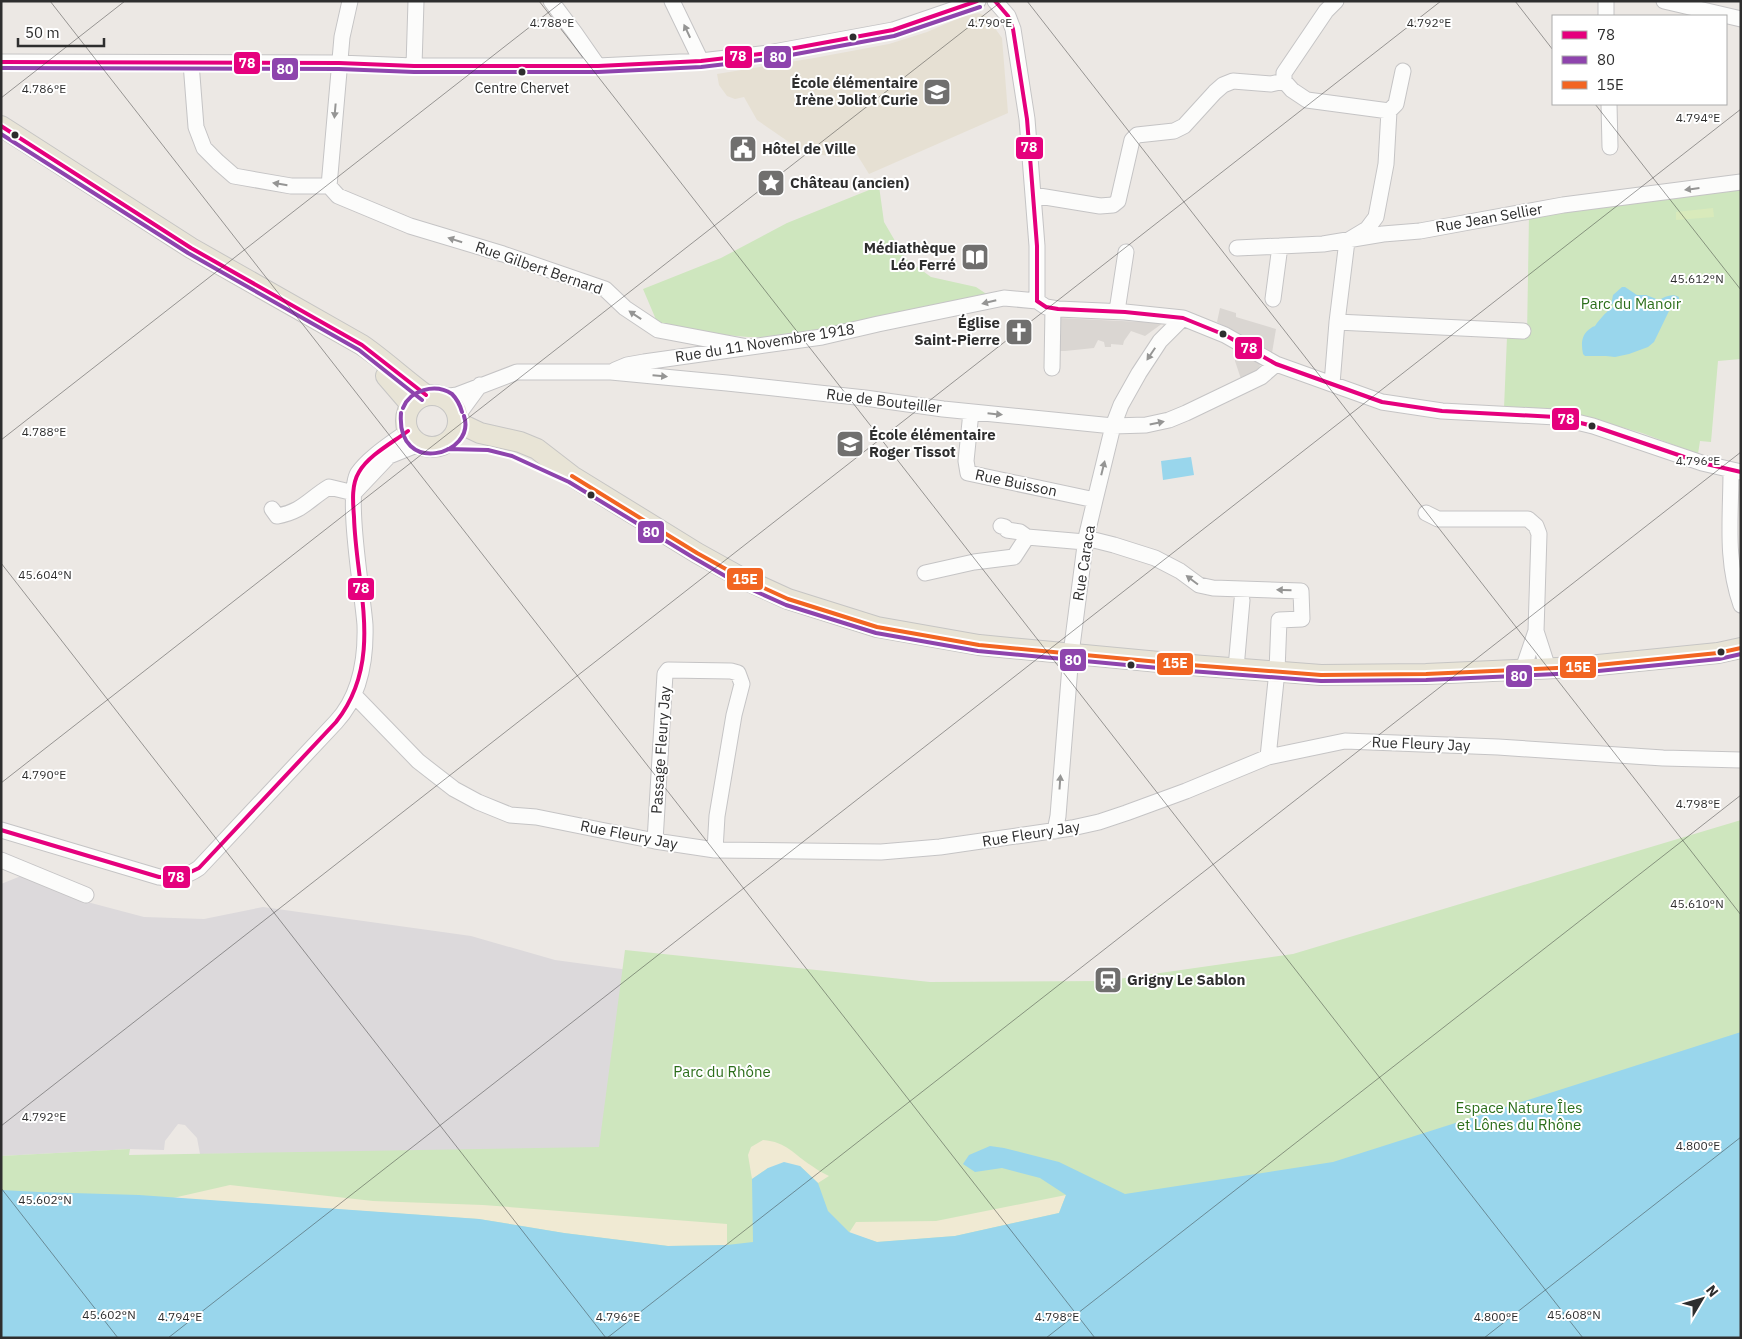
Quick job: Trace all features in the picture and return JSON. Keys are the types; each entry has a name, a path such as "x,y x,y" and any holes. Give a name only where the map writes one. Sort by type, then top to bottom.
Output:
{"main road":[{"path":"1,126 191,248 362,344 427,399"},
{"path":"1,136 99,199 345,345 368,360 384,374 427,399 451,402 459,419 480,433 520,442 537,450 572,476 697,554 742,578 788,599 877,628 980,645 1321,675 1417,674 1578,667 1718,653 1741,648"},
{"path":"427,399 407,413 406,422 413,438 434,448 454,437 459,419"},
{"path":"448,442 489,444 514,450 572,476"}],"street":[{"path":"191,63 196,127 204,148 218,162 234,176 291,186 329,186 339,63 342,37 350,1"},
{"path":"414,66 416,1"},
{"path":"551,1 576,33 598,66"},
{"path":"672,1 701,61"},
{"path":"1,62 598,66 701,61 768,54 893,30 978,1"},
{"path":"995,1 1008,16 1013,29 1027,119 1037,246 1037,301"},
{"path":"1336,1 1326,12 1284,73 1284,81 1292,90 1307,100 1389,112"},
{"path":"1606,1 1606,15"},
{"path":"1664,1 1724,15"},
{"path":"1727,16 1741,19"},
{"path":"1332,384 1336,322 1347,241 1367,228 1376,217 1386,164 1389,112 1396,104 1403,71"},
{"path":"1033,195 1100,206 1112,205 1118,201 1132,140 1137,135 1174,131 1184,126 1215,92 1223,85 1233,81 1271,84 1284,81"},
{"path":"1609,105 1610,147"},
{"name":"Rue Jean Sellier","path":"1237,248 1347,241 1383,234 1450,226 1563,205 1741,182"},
{"name":"Rue Gilbert Bernard","path":"329,186 338,196 410,226 503,254 605,289 625,308 658,330 748,347"},
{"path":"1273,299 1280,246"},
{"path":"1117,311 1126,252"},
{"name":"Rue du 11 Novembre 1918","path":"612,372 627,365 644,362 822,337 1004,298 1037,301 1046,307 1053,308"},
{"path":"1052,368 1053,308 1117,311 1183,318 1207,327 1276,364 1382,402 1442,411 1556,417 1593,426 1680,456 1736,471 1729,550 1735,588 1741,605"},
{"name":"Rue Caraca","path":"1055,831 1058,816 1071,654 1086,540 1113,426 1121,405 1139,373 1160,341 1183,318"},
{"path":"1336,322 1523,331"},
{"name":"Rue de Bouteiller","path":"427,399 457,395 517,372 612,372 757,386 971,412 1113,426 1146,425 1169,420 1261,377 1276,364"},
{"path":"459,419 480,385"},
{"name":"Rue Buisson","path":"971,412 966,461 968,473 1095,500"},
{"path":"1,830 135,870 169,878 177,878 192,873 209,858 348,708 360,675 366,625 355,530 354,493 356,479 363,467 413,438"},
{"path":"272,509 277,516 289,514 305,506 317,494 329,487 354,493"},
{"path":"1426,514 1438,519 1528,519 1536,526 1538,534 1536,631 1523,669"},
{"path":"1001,526 1007,530 1020,532 1027,537 1086,540 1114,544 1155,558 1180,571 1199,585 1213,588 1301,591 1302,619 1279,620 1277,672 1268,756"},
{"path":"925,573 974,562 1014,557 1027,537"},
{"path":"1236,668 1242,600"},
{"path":"1536,631 1548,668"},
{"name":"Passage Fleury Jay","path":"655,841 665,674 668,670 731,671 738,673 742,684 734,715 717,816 715,850"},
{"name":"Rue Fleury Jay","path":"354,695 418,760 454,789 478,802 510,815 536,817 655,841 715,850 881,852 940,847 1055,831 1099,822 1186,791 1268,756 1345,741 1498,747 1664,758 1741,760"},
{"path":"1,860 86,895"}],"shaded area":[{"name":"École élémentaire Irène Joliot Curie","path":"979,13 987,17 1002,38 1008,113 869,174 856,153 839,157 799,149 757,120 744,97 735,99 727,96 719,85 717,74 889,44 927,32 964,16"},
{"path":"1220,308 1236,313 1236,317 1276,329 1272,353 1217,322"},
{"path":"1059,318 1163,323 1145,336 1131,331 1123,345 1111,344 1111,347 1105,347 1104,342 1098,340 1094,348 1058,351"},
{"path":"1236,350 1257,361 1260,365 1259,369 1241,379 1235,361"},
{"path":"21,876 76,899 144,917 204,919 263,907 471,936 555,960 629,970 604,1149 200,1154 197,1138 185,1125 178,1124 165,1141 164,1150 130,1149 1,1156 1,884"}],"green space":[{"path":"879,186 884,222 905,258 931,277 976,287 991,297 795,337 748,337 703,333 657,322 643,289 721,258 787,223"},
{"name":"Parc du Manoir","path":"1741,187 1741,359 1718,361 1711,442 1700,441 1698,454 1642,433 1572,413 1504,408 1507,337 1527,336 1529,215"},
{"path":"1713,208 1714,217 1676,220 1676,212"},
{"name":"Espace Nature Îles et Lônes du Rhône","path":"1741,820 1741,1338 1,1338 1,1156 130,1149 129,1155 599,1147 625,950 930,982 1104,981 1293,954"}],"sand":[{"path":"763,1140 784,1146 829,1176 818,1183 800,1166 768,1168 752,1179 748,1155 751,1147"},
{"path":"230,1185 373,1201 483,1205 727,1224 727,1245 668,1246 564,1233 479,1219 173,1198"},
{"path":"1066,1195 1059,1213 955,1236 877,1242 849,1233 856,1222 936,1221"}],"water":[{"path":"1622,287 1637,295 1646,295 1659,300 1674,295 1679,297 1679,300 1669,311 1654,342 1648,347 1615,357 1585,356 1583,354 1582,339 1585,333 1595,326 1606,312 1618,304 1617,301 1611,305 1613,295"},
{"path":"1191,457 1194,475 1163,480 1161,461"},
{"path":"1741,1032 1741,1338 1,1338 1,1190 139,1195 479,1219 564,1233 668,1246 727,1245 753,1242 752,1179 768,1168 784,1162 800,1166 818,1183 828,1211 849,1232 877,1242 955,1236 1059,1213 1066,1195 1040,1178 1002,1168 975,1172 963,1164 969,1155 990,1146 1059,1162 1125,1194 1333,1162"}],"transit line":[{"name":"78","path":"1,62 598,66 701,61 768,53 893,30 977,1"},
{"name":"78","path":"995,1 1008,16 1013,29 1027,119 1037,246 1037,301"},
{"name":"80","path":"1,68 598,72 701,67 769,59 894,36 980,7"},
{"name":"78","path":"1,126 191,248 362,345 426,395"},
{"name":"80","path":"1,134 188,253 359,350 422,400"},
{"name":"78","path":"1037,301 1046,307 1058,309 1125,312 1183,318 1225,335 1276,364 1382,402 1442,411 1556,417 1593,426 1702,463 1741,472"},
{"name":"80","path":"403,408 406,402 417,393 424,390 438,389 452,394 462,412"},
{"name":"80","path":"401,413 403,433 411,446 422,452 436,453 448,449 459,441 465,430 464,416"},
{"name":"78","path":"1,830 159,877 180,877 199,868 336,722 351,698 360,674 364,649 364,623 353,506 356,477 369,460 408,431"},
{"name":"80","path":"448,449 488,450 512,456 569,482 739,584 786,605 876,633 978,651 1321,681 1426,680 1578,673 1719,659 1741,654"},
{"name":"15E","path":"572,476 697,553 742,578 788,599 877,627 979,645 1321,675 1426,674 1578,667 1718,653 1741,648"}],"place":[{"name":"Centre Chervet","path":"522,72"},
{"name":"École élémentaire Irène Joliot Curie","path":"937,92"},
{"name":"Hôtel de Ville","path":"743,149"},
{"name":"Château (ancien)","path":"771,183"},
{"name":"Médiathèque Léo Ferré","path":"975,257"},
{"name":"Église Saint-Pierre","path":"1019,332"},
{"name":"École élémentaire Roger Tissot","path":"850,444"},
{"name":"Grigny Le Sablon","path":"1108,980"}],"park label":[{"name":"Parc du Rhône","path":"722,1072"}]}
